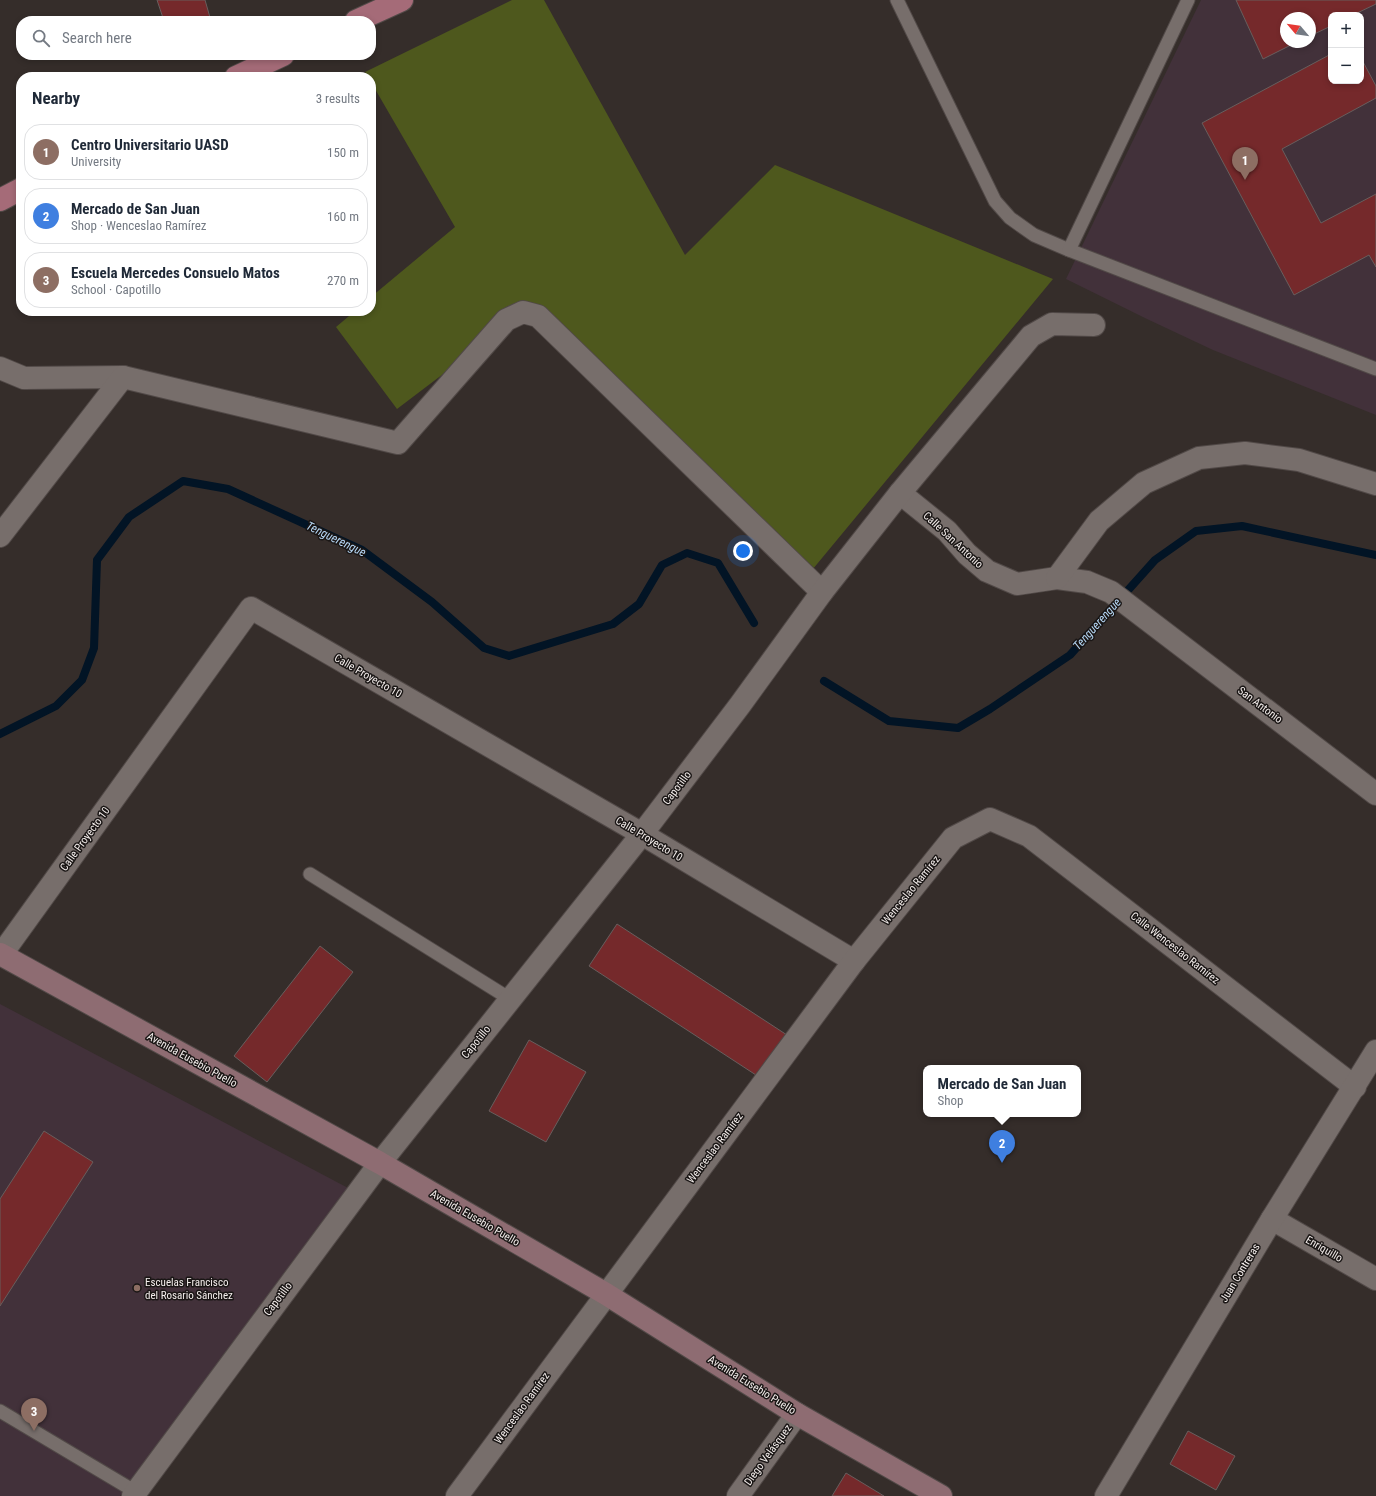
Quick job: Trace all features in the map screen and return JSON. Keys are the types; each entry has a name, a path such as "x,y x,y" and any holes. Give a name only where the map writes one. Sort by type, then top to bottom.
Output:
{"main road":[{"path":"367,16 402,0"},
{"path":"247,72 272,60"},
{"path":"0,200 16,192"},
{"name":"Avenida Eusebio Puello","path":"1,955 380,1163 606,1294 798,1414 941,1496"}],"street":[{"path":"0,368 24,378 123,377 398,443 506,320 523,312 538,316 822,592"},
{"name":"Capotillo","path":"136,1495 380,1163 642,834 740,705 822,592 900,492 1031,336 1052,324 1094,325"},
{"path":"0,536 123,377"},
{"path":"1057,578 1099,521 1133,492 1144,483 1199,458 1245,453 1299,460 1376,484"},
{"name":"Calle San Antonio","path":"900,492 947,531 967,554 987,571 1017,584 1057,578 1087,582 1111,592 1143,616"},
{"name":"Calle Proyecto 10","path":"1,955 251,608 642,834 854,961"},
{"name":"San Antonio","path":"1143,616 1376,794"},
{"name":"Wenceslao Ramírez","path":"457,1496 854,961 953,838 990,818"},
{"name":"Calle Wenceslao Ramírez","path":"990,818 1029,836 1355,1087"},
{"name":"Juan Contreras","path":"1106,1496 1272,1219 1376,1051"},
{"name":"Enriquillo","path":"1272,1219 1376,1280"},
{"name":"Diego Velásquez","path":"738,1496 798,1414"}],"lane":[{"path":"897,0 995,201 1010,218 1034,235 1070,250 1376,369"},
{"path":"1070,250 1188,0"},
{"path":"310,874 510,999"},
{"path":"0,1411 136,1495"}],"shaded area":[{"path":"1201,0 1376,0 1376,415 1213,350 1066,279"},
{"name":"Escuelas Francisco del Rosario Sánchez","path":"0,1004 350,1189 120,1496 0,1496"}],"green space":[{"path":"512,0 544,0 685,255 775,165 1053,279 803,581 526,311 397,409 336,327 349,316 376,316 376,293 455,227 376,91 376,72 365,72"}],"building":[{"path":"157,0 205,0 210,16 162,16"},
{"path":"1236,0 1376,0 1376,4 1359,12 1328,12 1328,27 1316,33 1316,12 1280,12 1280,48 1285,48 1263,59"},
{"path":"1328,56 1328,84 1364,84 1364,64 1376,86 1376,98 1282,149 1321,223 1376,194 1376,267 1369,255 1294,295 1202,123"},
{"path":"617,924 787,1035 759,1077 589,966"},
{"path":"320,946 353,972 267,1082 234,1056"},
{"path":"529,1040 586,1072 546,1142 489,1111"},
{"path":"44,1131 93,1162 0,1306 0,1199"},
{"path":"1188,1431 1235,1456 1216,1490 1170,1464"},
{"path":"846,1473 884,1496 832,1496"}],"waterway":[{"name":"Tenguerengue","path":"0,734 56,706 82,680 94,648 97,560 129,517 183,481 228,489 362,550 432,602 484,648 509,656 613,624 639,604 662,565 687,553 718,563 754,623"},
{"name":"Tenguerengue","path":"824,681 889,721 958,728 990,709 1070,655 1155,560 1196,531 1242,526 1376,555"}],"place":[{"name":"Centro Universitario UASD","path":"1245,180"},
{"name":"Mercado de San Juan","path":"1002,1163"},
{"name":"Escuelas Francisco del Rosario Sánchez","path":"137,1288"},
{"name":"Escuela Mercedes Consuelo Matos","path":"34,1431"}]}
